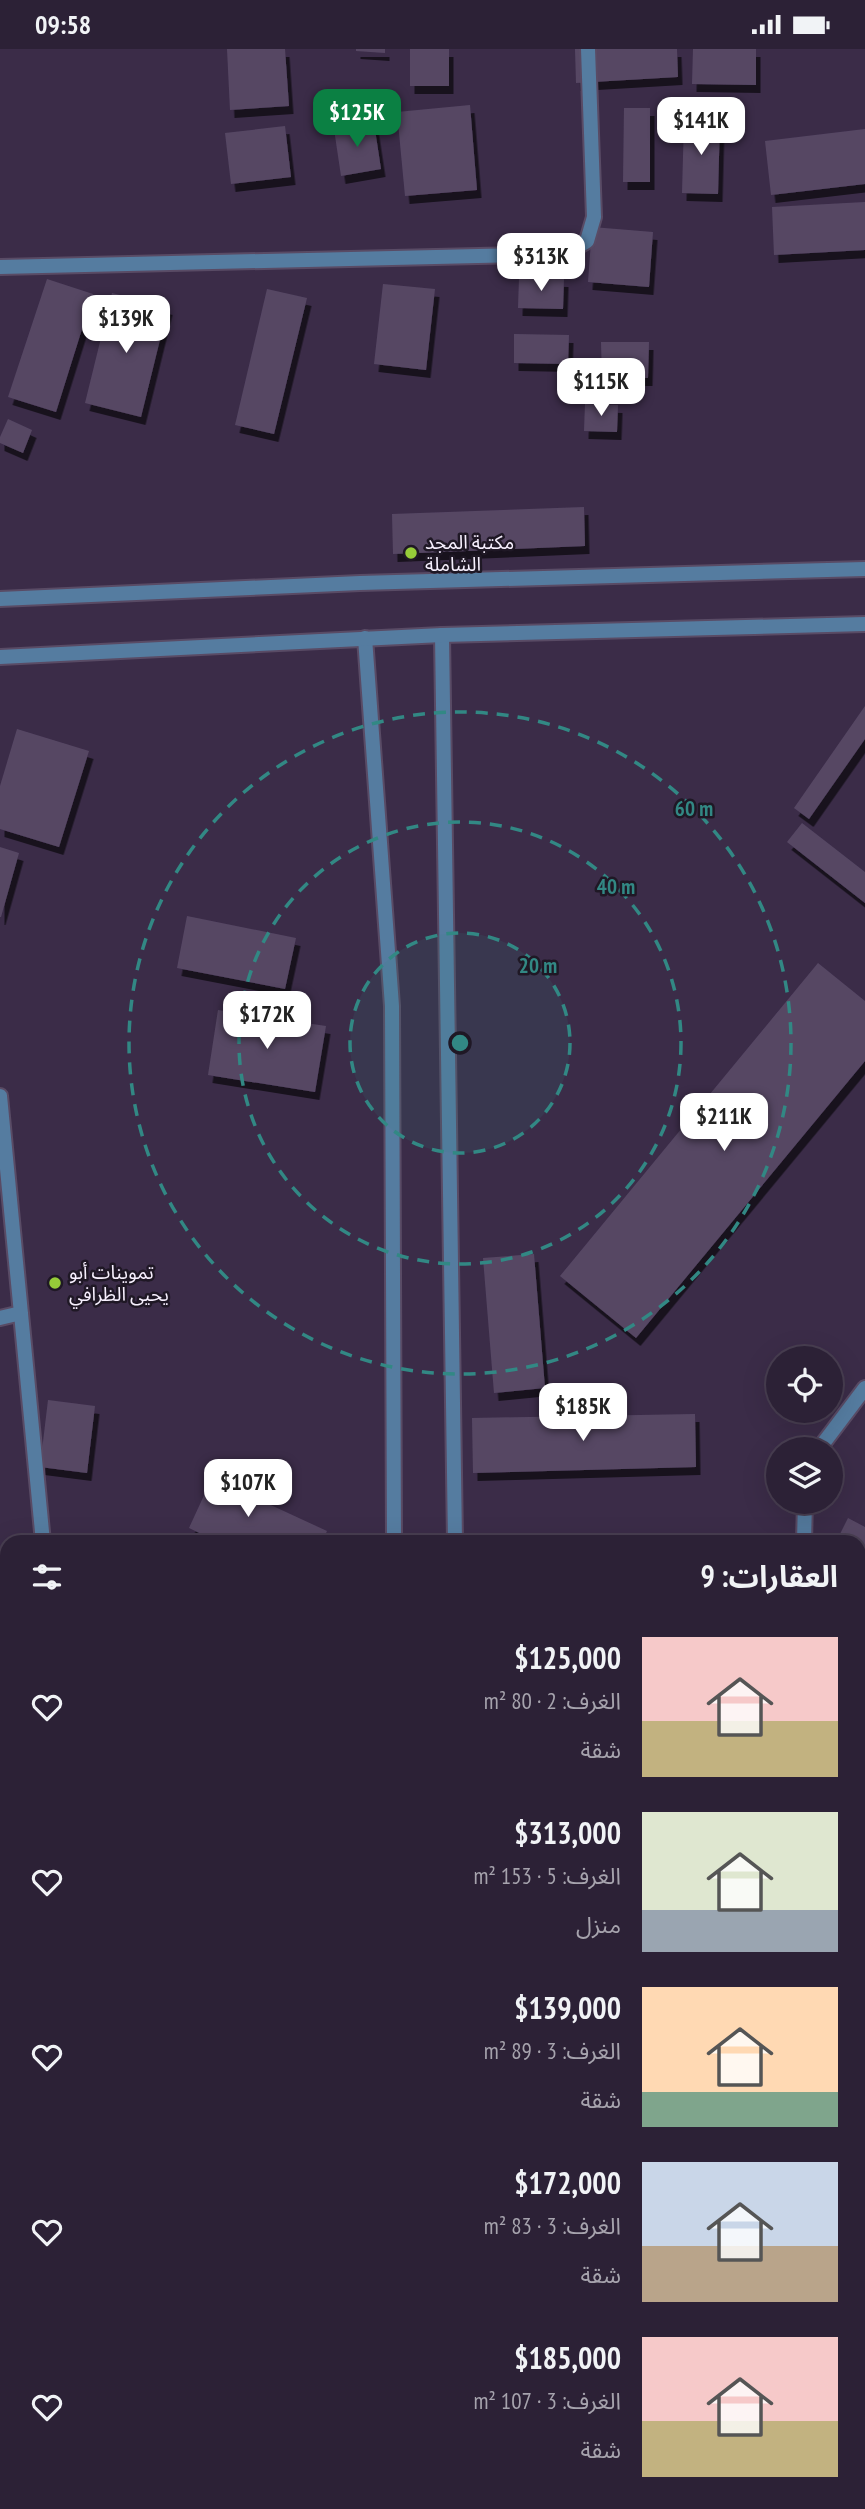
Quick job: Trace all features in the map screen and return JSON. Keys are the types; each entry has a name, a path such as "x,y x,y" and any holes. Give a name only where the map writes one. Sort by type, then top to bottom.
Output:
{"street":[{"path":"0,267 566,254 587,241 594,217 588,49"},
{"path":"0,599 360,583 865,569"},
{"path":"0,657 442,635 865,624"},
{"path":"442,635 455,1535"},
{"path":"365,638 393,1006 394,1535"},
{"path":"0,1096 42,1535"},
{"path":"0,1318 21,1313"},
{"path":"828,1437 865,1388"},
{"path":"804,1535 805,1514"}],"building":[{"path":"227,49 285,49 289,106 230,110"},
{"path":"385,49 385,53 356,51"},
{"path":"410,49 449,49 449,86 410,86"},
{"path":"575,49 677,49 678,77 576,83"},
{"path":"693,49 756,49 756,85 692,84"},
{"path":"470,105 477,190 405,196 397,112"},
{"path":"624,108 650,108 650,182 623,182"},
{"path":"684,120 720,120 718,194 682,193"},
{"path":"374,123 381,169 341,176 334,129"},
{"path":"285,126 291,177 231,184 225,133"},
{"path":"865,129 865,184 771,195 765,141"},
{"path":"865,202 865,250 774,255 772,207"},
{"path":"592,227 653,232 649,287 588,282"},
{"path":"519,278 564,279 563,309 518,308"},
{"path":"47,279 93,294 56,412 8,397"},
{"path":"383,284 435,289 426,370 374,364"},
{"path":"267,289 307,298 274,434 235,425"},
{"path":"112,293 168,307 141,417 85,403"},
{"path":"514,334 569,335 568,364 514,363"},
{"path":"601,342 649,342 648,378 602,378"},
{"path":"585,404 618,405 617,432 584,431"},
{"path":"8,419 32,430 23,453 0,443"},
{"path":"584,507 585,546 393,554 392,514"},
{"path":"865,706 865,739 809,819 794,808"},
{"path":"17,729 89,751 59,847 0,829 0,786"},
{"path":"802,823 865,872 865,903 787,842"},
{"path":"0,847 19,853 1,917 0,917"},
{"path":"187,916 296,938 285,989 177,968"},
{"path":"818,963 865,1001 865,1061 636,1338 560,1276"},
{"path":"218,1010 326,1026 315,1092 208,1075"},
{"path":"534,1254 545,1388 494,1393 483,1258"},
{"path":"48,1400 95,1406 87,1473 40,1467"},
{"path":"695,1414 696,1467 473,1473 472,1418"},
{"path":"212,1478 327,1531 325,1535 204,1535 189,1528"},
{"path":"848,1518 865,1527 865,1535 840,1535"}],"place":[{"name":"مكتبة المجد الشاملة","path":"411,553"},
{"name":"تموينات أبو يحيى الظرافي","path":"55,1283"}]}
